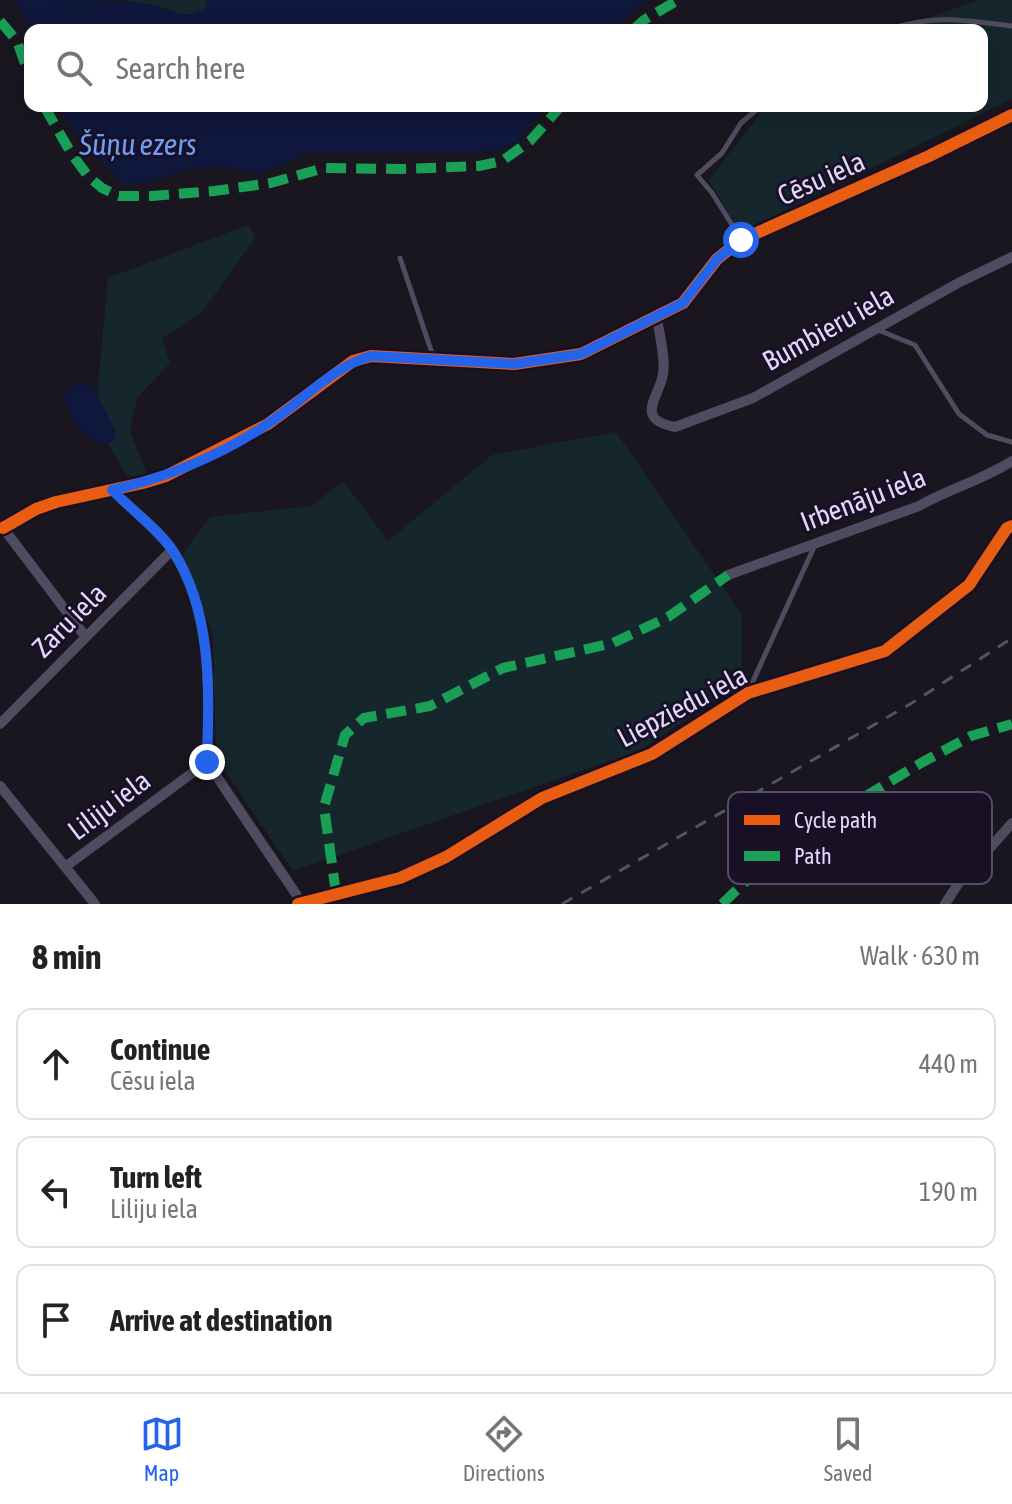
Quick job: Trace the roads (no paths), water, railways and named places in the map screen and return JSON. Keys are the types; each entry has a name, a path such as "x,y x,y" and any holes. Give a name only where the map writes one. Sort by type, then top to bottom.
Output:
{"street":[{"name":"Cēsu iela","path":"2,525 56,502 166,476 268,424 353,361 371,356 514,364 581,354 683,303 717,259 741,240 929,156 1012,115"},
{"name":"Bumbieru iela","path":"657,318 664,374 652,400 653,415 662,425 675,427 753,398 960,282 1012,257"},
{"name":"Irbenāju iela","path":"728,575 919,506 940,494 990,475 1012,461"},
{"path":"112,490 172,550 194,595 209,670 207,762 300,903"},
{"path":"2,525 85,636"},
{"name":"Liepziedu iela","path":"300,903 400,878 434,862 542,798 652,754 748,693 885,651 969,585 1007,528 1012,526"},
{"name":"Zaru iela","path":"0,724 172,550"},
{"name":"Liliju iela","path":"65,867 207,762"},
{"path":"0,786 95,904"},
{"path":"992,846 1012,823"},
{"path":"945,904 958,884"}],"lane":[{"path":"905,24 945,18 1012,26"},
{"path":"741,240 697,175 722,153 741,123 754,112"},
{"path":"400,258 434,359"},
{"path":"877,330 915,345 959,414 987,435 1012,442"},
{"path":"748,693 815,544"}],"water":[{"path":"15,0 142,3 175,13 191,14 206,7 207,0 647,0 619,24 28,24"},
{"name":"Šūņu ezers","path":"62,112 540,112 517,142 502,150 465,153 312,152 257,175 230,167 191,168 148,182 122,185"},
{"path":"77,383 93,387 116,432 113,442 99,444 75,422 64,392"}],"railway":[{"path":"757,792 912,703 1012,638"},
{"path":"562,904 728,809"}]}
